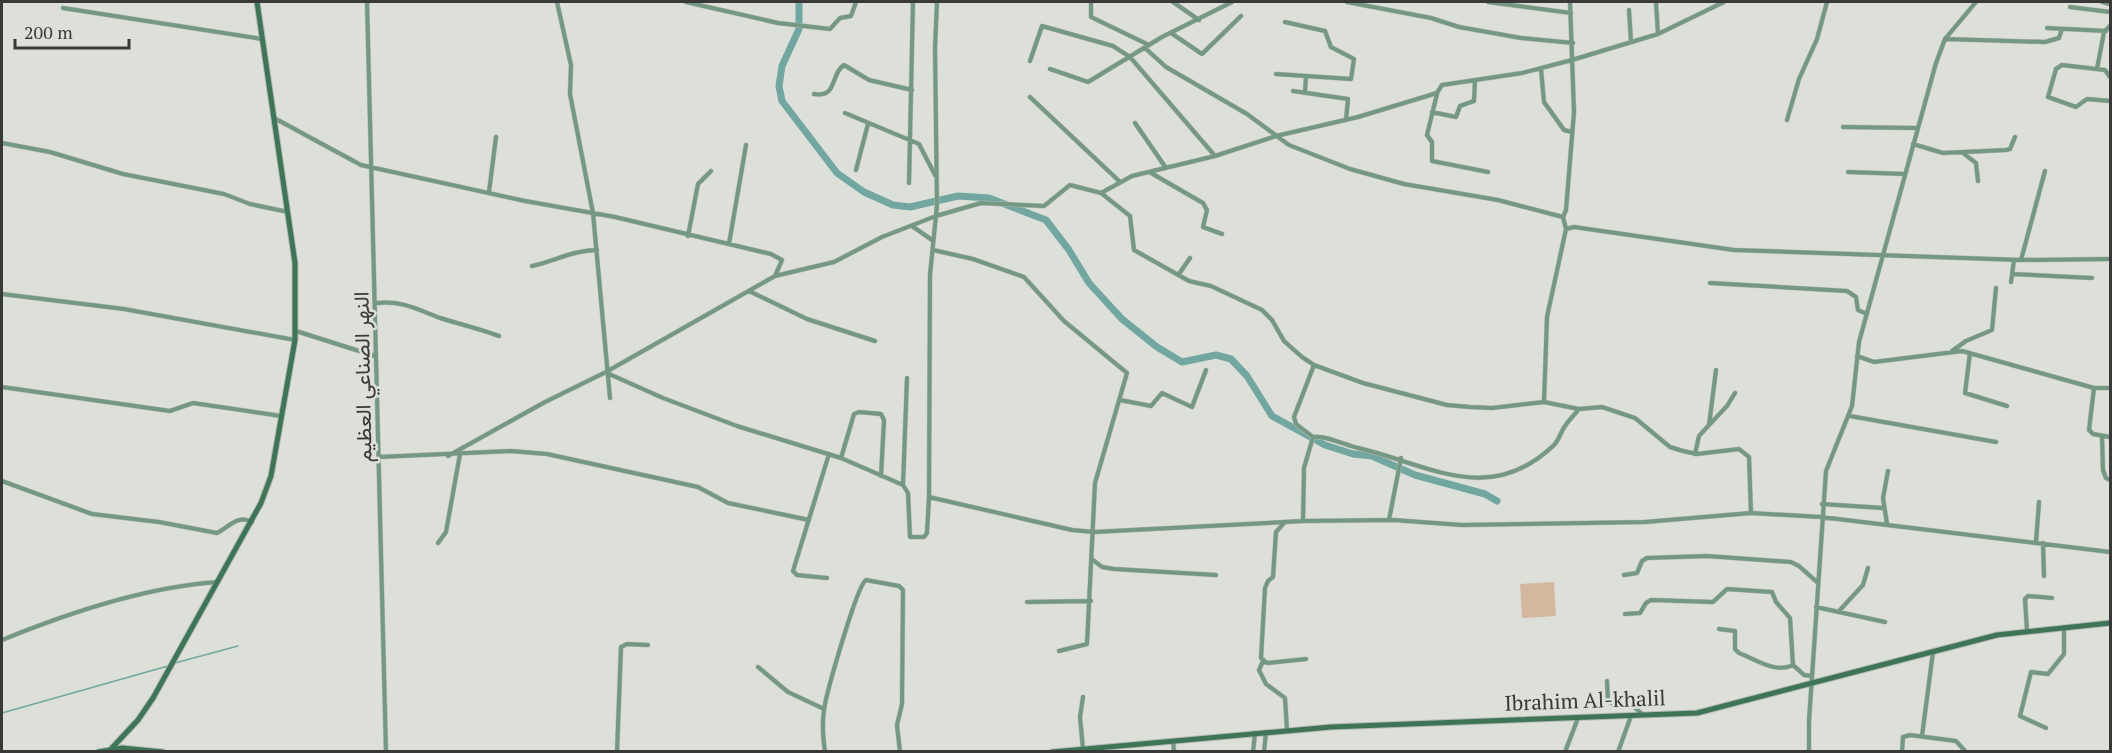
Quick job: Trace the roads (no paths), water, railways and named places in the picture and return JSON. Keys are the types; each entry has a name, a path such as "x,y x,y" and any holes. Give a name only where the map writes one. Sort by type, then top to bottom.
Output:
{"street":[{"path":"111,749 138,720 153,698 252,523 269,483 296,340 295,263 276,119 257,2"},
{"name":"النهر الصناعي العظيم","path":"368,2 386,752"},
{"path":"557,2 571,65 570,94 593,213 610,398"},
{"path":"689,2 778,23 830,29 840,18 851,16 856,2"},
{"path":"909,183 913,2"},
{"path":"907,378 903,485 908,493 909,537 924,537 927,533 929,497 927,447 937,178 937,2"},
{"path":"1091,2 1090,16 1147,46 1167,67 1247,114 1289,146 1368,174 1419,188 1498,200 1563,217"},
{"path":"1173,2 1198,20"},
{"path":"1050,69 1086,82 1147,46 1232,2"},
{"path":"1347,2 1431,18 1459,27 1521,38 1573,43"},
{"path":"1488,2 1570,13"},
{"path":"1544,402 1547,317 1566,229 1563,217 1566,210 1572,132 1573,43 1570,2"},
{"path":"1656,2 1659,34"},
{"path":"1488,172 1432,161 1432,142 1427,135 1437,93 1442,85 1541,69 1572,60 1659,34 1724,2"},
{"path":"1787,120 1799,79 1817,39 1827,2"},
{"path":"1809,752 1821,517 1829,461 1850,416 1857,356 1867,314 1913,144 1945,39 1976,2"},
{"path":"2102,2 2110,4"},
{"path":"2070,7 2110,12"},
{"path":"63,8 262,39"},
{"path":"1629,10 1631,42"},
{"path":"1171,33 1202,54 1241,16"},
{"path":"1276,74 1351,79 1353,57 1332,48 1325,31 1285,22"},
{"path":"1030,61 1042,26 1113,46 1130,57 1215,156"},
{"path":"2097,69 2106,31 2110,26"},
{"path":"2047,28 2106,31"},
{"path":"1945,39 2045,42 2060,38 2062,30"},
{"path":"814,94 824,95 829,92 839,68 844,65 877,83 912,90"},
{"path":"2110,77 2108,72 2097,69 2059,66 2049,99 2076,107 2087,99 2110,101"},
{"path":"1541,69 1544,102 1564,129 1572,132"},
{"path":"1305,92 1306,76"},
{"path":"1432,112 1456,117 1460,106 1474,101 1475,80"},
{"path":"1293,91 1348,99 1347,120"},
{"path":"1101,193 1119,181 1215,156 1276,136 1347,120 1437,93"},
{"path":"1030,97 1119,181"},
{"path":"845,113 868,124 910,138 924,150 937,178"},
{"path":"276,119 346,159 372,168 593,213 780,256 782,261 775,276"},
{"path":"1135,123 1166,168"},
{"path":"856,170 868,124"},
{"path":"1843,127 1918,128"},
{"path":"489,192 496,136"},
{"path":"1913,144 1943,153 1962,153 2010,149 2015,137"},
{"path":"2,143 50,152 123,174 224,194 250,204 288,212"},
{"path":"729,244 746,145"},
{"path":"1962,153 1976,163 1977,181"},
{"path":"688,236 698,184 711,171"},
{"path":"2021,260 2045,171"},
{"path":"1848,172 1905,174"},
{"path":"1150,173 1203,203 1207,210 1203,227 1222,234"},
{"path":"448,456 545,402 606,372 775,276 834,262 936,216 981,203 1044,206 1070,185 1101,193 1130,216 1134,250 1198,285 1211,286 1262,310 1268,315 1284,341 1314,364 1384,390 1447,405 1492,408 1544,402 1579,409 1591,406 1621,411 1646,425 1670,447 1695,454 1739,449 1746,452 1749,458 1751,513"},
{"path":"912,226 933,241"},
{"path":"1566,229 1574,227 1716,249 2014,260 2110,259"},
{"path":"532,266 548,263 574,251 597,250"},
{"path":"933,250 973,259 1024,277 1064,321 1127,373 1095,483 1093,560 1087,644 1059,651"},
{"path":"1179,274 1190,258"},
{"path":"2011,282 2014,260"},
{"path":"2012,274 2092,278"},
{"path":"1710,283 1847,291 1856,297 1858,310 1867,314"},
{"path":"1951,351 1966,341 1992,330 1996,288"},
{"path":"749,291 807,319 875,341"},
{"path":"2,294 124,309 296,340"},
{"path":"377,303 418,307 438,317 499,336"},
{"path":"296,331 376,357"},
{"path":"1857,356 1874,362 1951,351 1970,353 2094,388 2110,388"},
{"path":"1970,353 1965,393 2007,406"},
{"path":"1314,364 1294,417 1296,424 1313,437 1401,458 1445,475 1463,478 1496,476 1513,472 1554,446 1564,427 1579,409"},
{"path":"1119,400 1151,406 1162,393 1192,407 1206,370"},
{"path":"1709,424 1716,370"},
{"path":"606,372 663,398 737,426 841,458 903,485"},
{"path":"2,387 164,410 175,410 193,403 282,416"},
{"path":"2094,388 2089,430 2110,437"},
{"path":"1695,454 1699,436 1727,406 1735,393"},
{"path":"841,458 855,413 881,414 884,420 881,476"},
{"path":"1850,416 1996,442"},
{"path":"2102,435 2103,470 2106,478 2110,480"},
{"path":"1303,521 1304,468 1313,437"},
{"path":"379,457 387,454 448,456 511,451 547,454 690,484 728,503 809,520"},
{"path":"438,543 446,532 460,454"},
{"path":"827,578 794,574 829,454"},
{"path":"1389,520 1401,458"},
{"path":"1887,524 1884,508 1888,471"},
{"path":"2,481 92,514 159,522 217,533 237,520 247,519 252,523"},
{"path":"929,497 1072,530 1094,532 1303,521 1389,520 1462,525 1645,522 1751,513 1887,524 1956,536 2036,542 2110,552"},
{"path":"2036,542 2039,502"},
{"path":"1822,504 1884,508"},
{"path":"1285,522 1276,531 1273,577 1265,588 1263,661 1259,670 1266,684 1285,698 1287,730"},
{"path":"2043,543 2044,576"},
{"path":"1624,575 1637,573 1642,561 1647,558 1732,557 1795,563 1818,584"},
{"path":"1093,560 1102,567 1114,569 1216,575"},
{"path":"1839,611 1863,585 1868,568"},
{"path":"825,752 824,709 860,584 866,580 899,586 903,590 902,704 897,725 900,752"},
{"path":"2,640 89,609 167,588 218,582"},
{"path":"1624,614 1640,613 1646,603 1651,600 1667,602 1694,599 1713,602 1727,589 1772,592 1776,602 1790,618 1793,665 1798,672 1812,676"},
{"path":"2027,630 2025,599 2028,596 2052,598"},
{"path":"1027,602 1091,600"},
{"path":"1816,607 1885,622"},
{"name":"Ibrahim Al-khalil","path":"1052,752 1255,732 1386,724 1644,716 1706,711 2027,630 2110,623"},
{"path":"2046,728 2020,716 2031,672 2035,670 2048,674 2063,657 2064,627"},
{"path":"1719,629 1735,631 1735,649 1739,653 1769,666 1787,668 1793,665"},
{"path":"617,752 621,647 627,644 648,645"},
{"path":"1922,736 1933,652"},
{"path":"1263,661 1306,659"},
{"path":"758,667 788,692 824,709"},
{"path":"1608,681 1608,701 1616,706 1631,704 1644,716"},
{"path":"1083,697 1080,717 1083,749"},
{"path":"1618,752 1631,716"},
{"path":"1565,752 1578,718"},
{"path":"1253,752 1255,732"},
{"path":"1264,752 1266,732"},
{"path":"1902,752 1903,737 1922,736 1956,741 1966,752"},
{"path":"1173,740 1174,752"},
{"path":"98,752 111,749 163,752"}],"waterway":[{"path":"799,2 799,29 782,66 779,86 782,101 837,173 864,192 893,205 910,207 958,196 989,198 1046,220 1069,250 1089,283 1122,319 1157,347 1182,362 1216,355 1231,359 1247,376 1272,416 1325,445 1353,454 1372,456 1415,475 1485,494 1497,501"},
{"path":"175,663 238,646"},
{"path":"2,713 168,666"}]}
